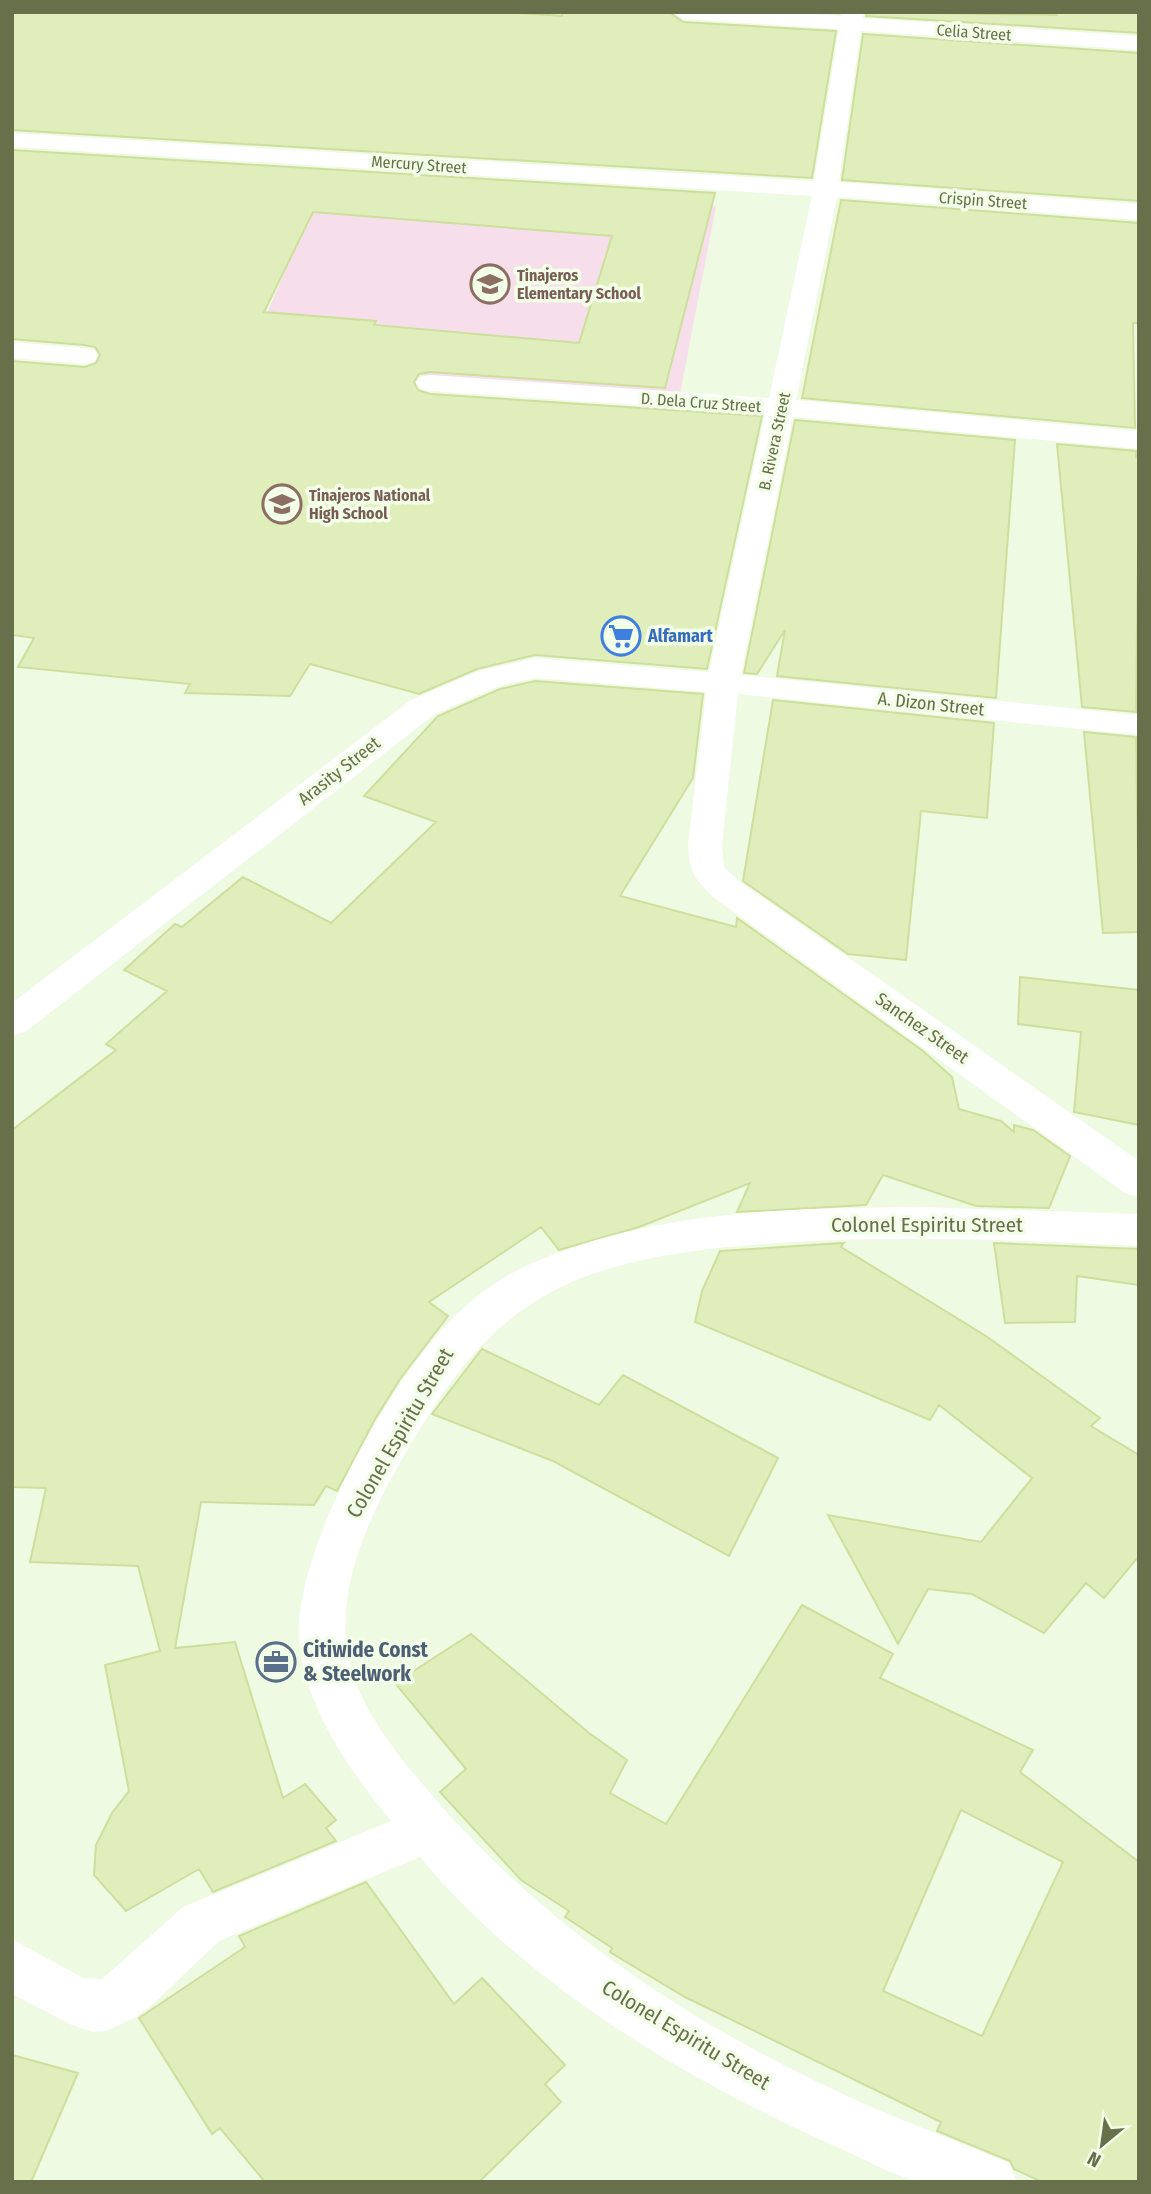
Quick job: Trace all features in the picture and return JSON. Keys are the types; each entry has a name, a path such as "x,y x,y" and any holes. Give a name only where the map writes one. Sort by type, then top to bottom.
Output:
{"street":[{"name":"Celia Street","path":"683,12 852,18 1139,43"},
{"name":"B. Rivera Street","path":"707,870 705,845 723,682 826,189 852,18"},
{"name":"Mercury Street","path":"13,141 826,189"},
{"name":"Crispin Street","path":"826,189 1139,212"},
{"path":"13,350 83,356"},
{"name":"D. Dela Cruz Street","path":"430,383 780,407 1139,440"},
{"name":"Arasity Street","path":"18,1013 423,707 443,697 489,678 535,668 723,682"},
{"name":"A. Dizon Street","path":"723,682 1139,725"},
{"name":"Sanchez Street","path":"707,870 726,888 1139,1182"},
{"name":"Colonel Espiritu Street","path":"990,2182 831,2117 723,2063 622,2001 549,1946 427,1830 369,1755 342,1709 325,1662 323,1620 341,1536 369,1477 453,1342 484,1312 547,1274 595,1256 682,1236 831,1224 941,1221 1139,1230"},
{"path":"12,1964 73,2000 93,2006 109,2006 130,1991 183,1936 201,1924 427,1830"}],"shaded area":[{"name":"Tinajeros Elementary School","path":"324,181 716,206 680,394 246,362"}],"building":[{"path":"12,12 506,12 562,16 562,12 669,12 683,22 836,31 812,178 12,130"},
{"path":"867,12 1057,15 1057,12 1139,12 1139,33 866,16"},
{"path":"863,34 1139,53 1139,201 842,180"},
{"path":"12,150 715,193 665,388 430,372 419,374 414,382 418,390 430,394 762,416 707,669 535,655 477,669 419,694 310,664 290,696 185,693 190,684 18,667 34,638 12,635 12,361 85,367 96,363 100,355 95,347 84,345 12,339","holes":["313,212 612,236 579,343 374,325 376,321 264,312"]},
{"path":"841,200 1139,223 1139,323 1133,323 1135,428 802,398"},
{"path":"795,420 1015,440 996,698 777,676 785,630 757,674 744,673"},
{"path":"1057,444 1136,451 1136,457 1139,457 1136,712 1082,707"},
{"path":"535,681 703,694 693,778 620,896 736,927 737,918 923,1051 952,1077 959,1109 1001,1121 1014,1132 1014,1125 1033,1130 1070,1156 1049,1208 976,1206 883,1175 866,1205 737,1212 750,1183 639,1227 559,1250 541,1227 429,1302 448,1316 400,1379 337,1491 326,1486 314,1505 201,1502 175,1648 235,1642 283,1798 305,1784 336,1820 326,1828 336,1841 213,1892 199,1869 126,1911 94,1875 96,1845 112,1813 129,1791 105,1665 160,1651 138,1566 30,1562 46,1488 12,1487 12,1130 116,1050 106,1044 167,991 124,970 175,924 182,927 243,877 331,923 436,822 364,796 438,716 500,689"},
{"path":"773,700 994,723 987,818 921,811 906,960 848,954 743,881"},
{"path":"1084,732 1136,737 1139,932 1103,933"},
{"path":"1020,977 1139,990 1139,1125 1074,1112 1081,1032 1018,1024"},
{"path":"844,1243 841,1247 986,1336 1100,1418 1091,1426 1139,1455 1139,1556 1104,1598 1086,1583 1044,1633 972,1594 928,1589 898,1644 828,1515 981,1542 1032,1478 939,1405 930,1420 695,1322 702,1291 720,1251"},
{"path":"994,1243 1139,1249 1139,1285 1077,1276 1075,1322 1005,1323"},
{"path":"482,1349 599,1405 623,1375 778,1458 729,1556 553,1461 432,1414"},
{"path":"802,1605 893,1654 880,1678 1033,1750 1020,1772 1139,1862 1139,2182 1042,2182 1014,2169 1010,2161 937,2131 941,2122 685,1997 610,1952 612,1948 565,1917 569,1911 521,1880 440,1792 466,1769 395,1683 471,1634 589,1733 627,1760 610,1793 666,1824","holes":["961,1810 1063,1862 982,2036 883,1991"]},
{"path":"366,1882 454,2004 482,1978 565,2065 545,2084 561,2102 479,2182 265,2182 220,2128 212,2134 139,2018 245,1947 239,1936"},
{"path":"12,2055 78,2073 31,2182 12,2182"}],"place":[{"name":"Tinajeros Elementary School","path":"490,284"},
{"name":"Tinajeros National High School","path":"282,504"},
{"name":"Alfamart","path":"621,636"},
{"name":"Citiwide Const & Steelwork","path":"276,1662"}]}
